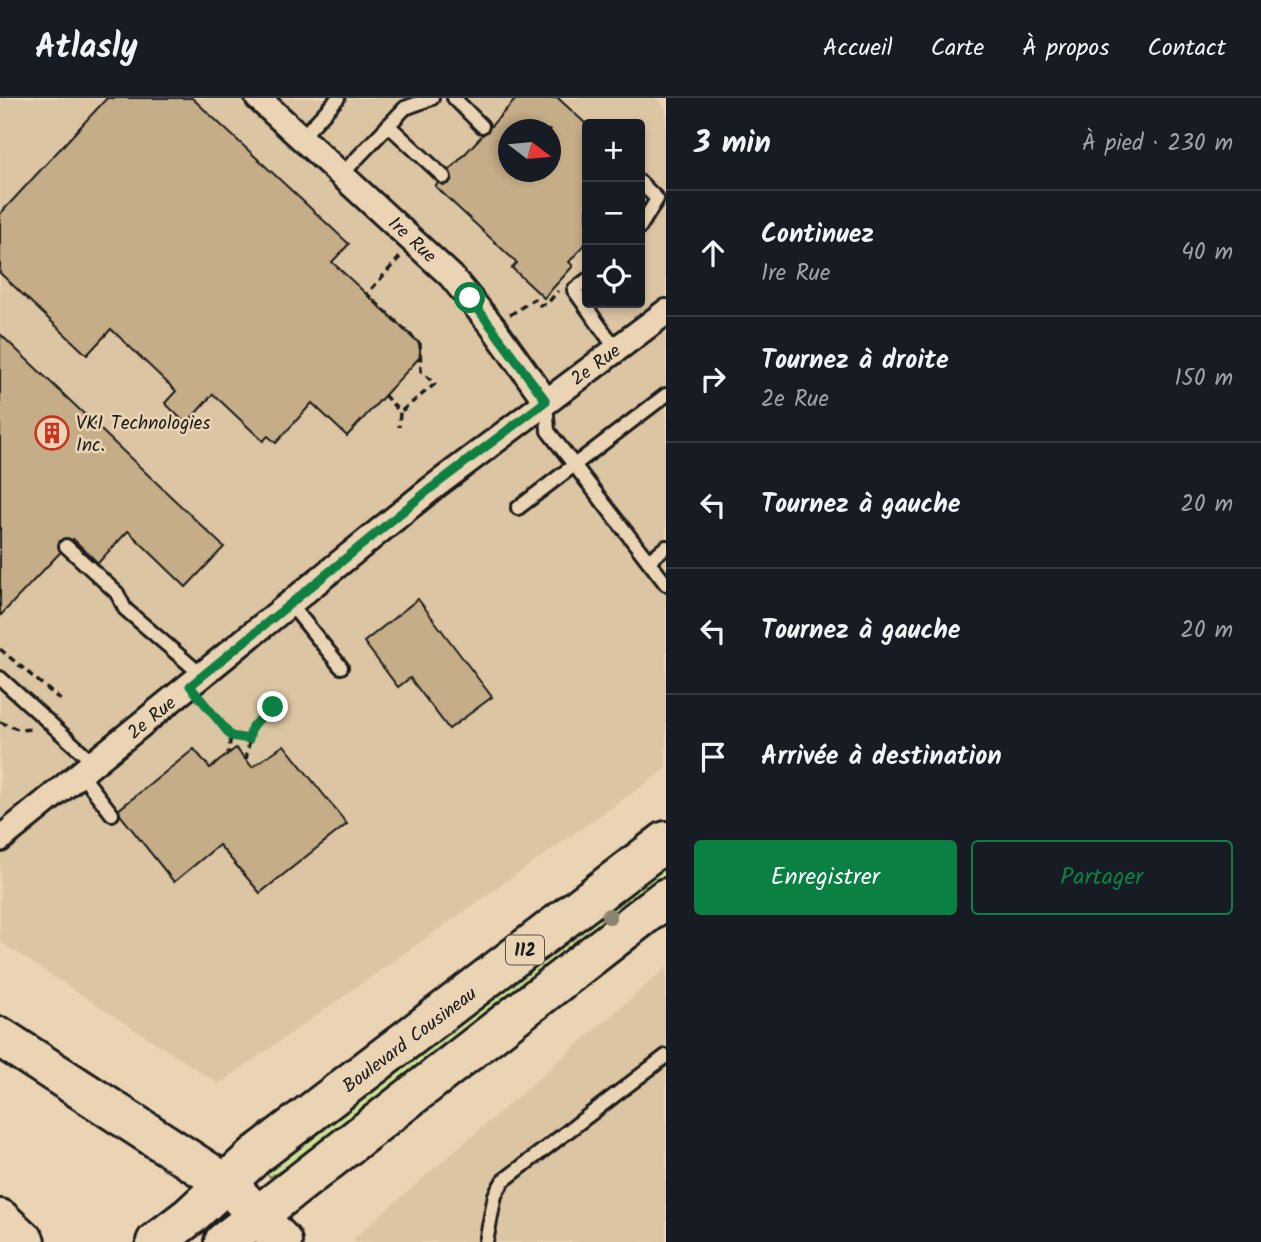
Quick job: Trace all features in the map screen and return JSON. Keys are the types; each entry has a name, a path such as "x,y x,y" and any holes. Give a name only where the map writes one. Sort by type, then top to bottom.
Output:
{"main road":[{"name":"Boulevard Cousineau","path":"156,1242 256,1155 666,841"},
{"name":"112","path":"224,1242 270,1229 666,898"},
{"path":"0,1037 225,1183 270,1229"},
{"path":"0,1219 25,1242"}],"street":[{"name":"1re Rue","path":"258,98 416,241 470,298 546,401"},
{"name":"2e Rue","path":"0,839 291,605 430,489 666,312"}],"lane":[{"path":"302,137 338,98"},
{"path":"342,174 405,108 432,98"},
{"path":"453,98 482,126"},
{"path":"388,125 444,177"},
{"path":"645,187 657,199 645,219"},
{"path":"582,284 574,290 582,301"},
{"path":"587,308 616,349"},
{"path":"518,508 666,395"},
{"path":"546,401 548,431 666,584"},
{"path":"66,546 117,593 125,609 196,681"},
{"path":"648,561 666,547"},
{"path":"291,605 341,667"},
{"path":"0,678 47,720 87,769 112,814"},
{"path":"486,1242 495,1195 503,1181 666,1056"}],"path":[{"path":"400,412 435,384 421,371 420,344 367,294 416,241"},
{"path":"510,316 534,299 540,304 547,304 557,296 558,288"},
{"path":"384,395 400,412 400,427"},
{"path":"0,649 63,702"},
{"path":"196,681 231,736 228,754"},
{"path":"246,760 252,726 273,707"},
{"path":"0,722 20,730 37,729 47,720"},
{"path":"231,736 249,739"}],"shaded area":[{"path":"0,98 655,98 666,108 666,769 219,1084 0,942"},
{"path":"666,968 666,1242 355,1242 353,1239"}],"green space":[{"path":"666,863 666,882 294,1164 270,1177 267,1173"}],"building":[{"path":"107,98 192,98 349,244 332,262 420,344 420,357 347,436 312,403 276,443 268,436 263,441 213,394 186,424 165,403 176,391 111,329 87,355 0,273 0,214"},
{"path":"517,98 558,98 582,120 582,248 569,262 573,266 544,298 512,268 517,263 435,186"},
{"name":"VKI Technologies Inc.","path":"0,334 224,547 186,587 128,531 98,563 73,539 0,616"},
{"path":"418,599 492,697 449,729 410,678 398,687 364,642"},
{"path":"284,745 347,824 260,893 219,845 174,882 117,811 194,749 210,768 236,748 252,767"}],"place":[{"name":"VKI Technologies Inc.","path":"52,433"}],"route":[{"path":"273,707 252,726 249,739 231,736 190,686 430,489 546,401 470,298"}]}
